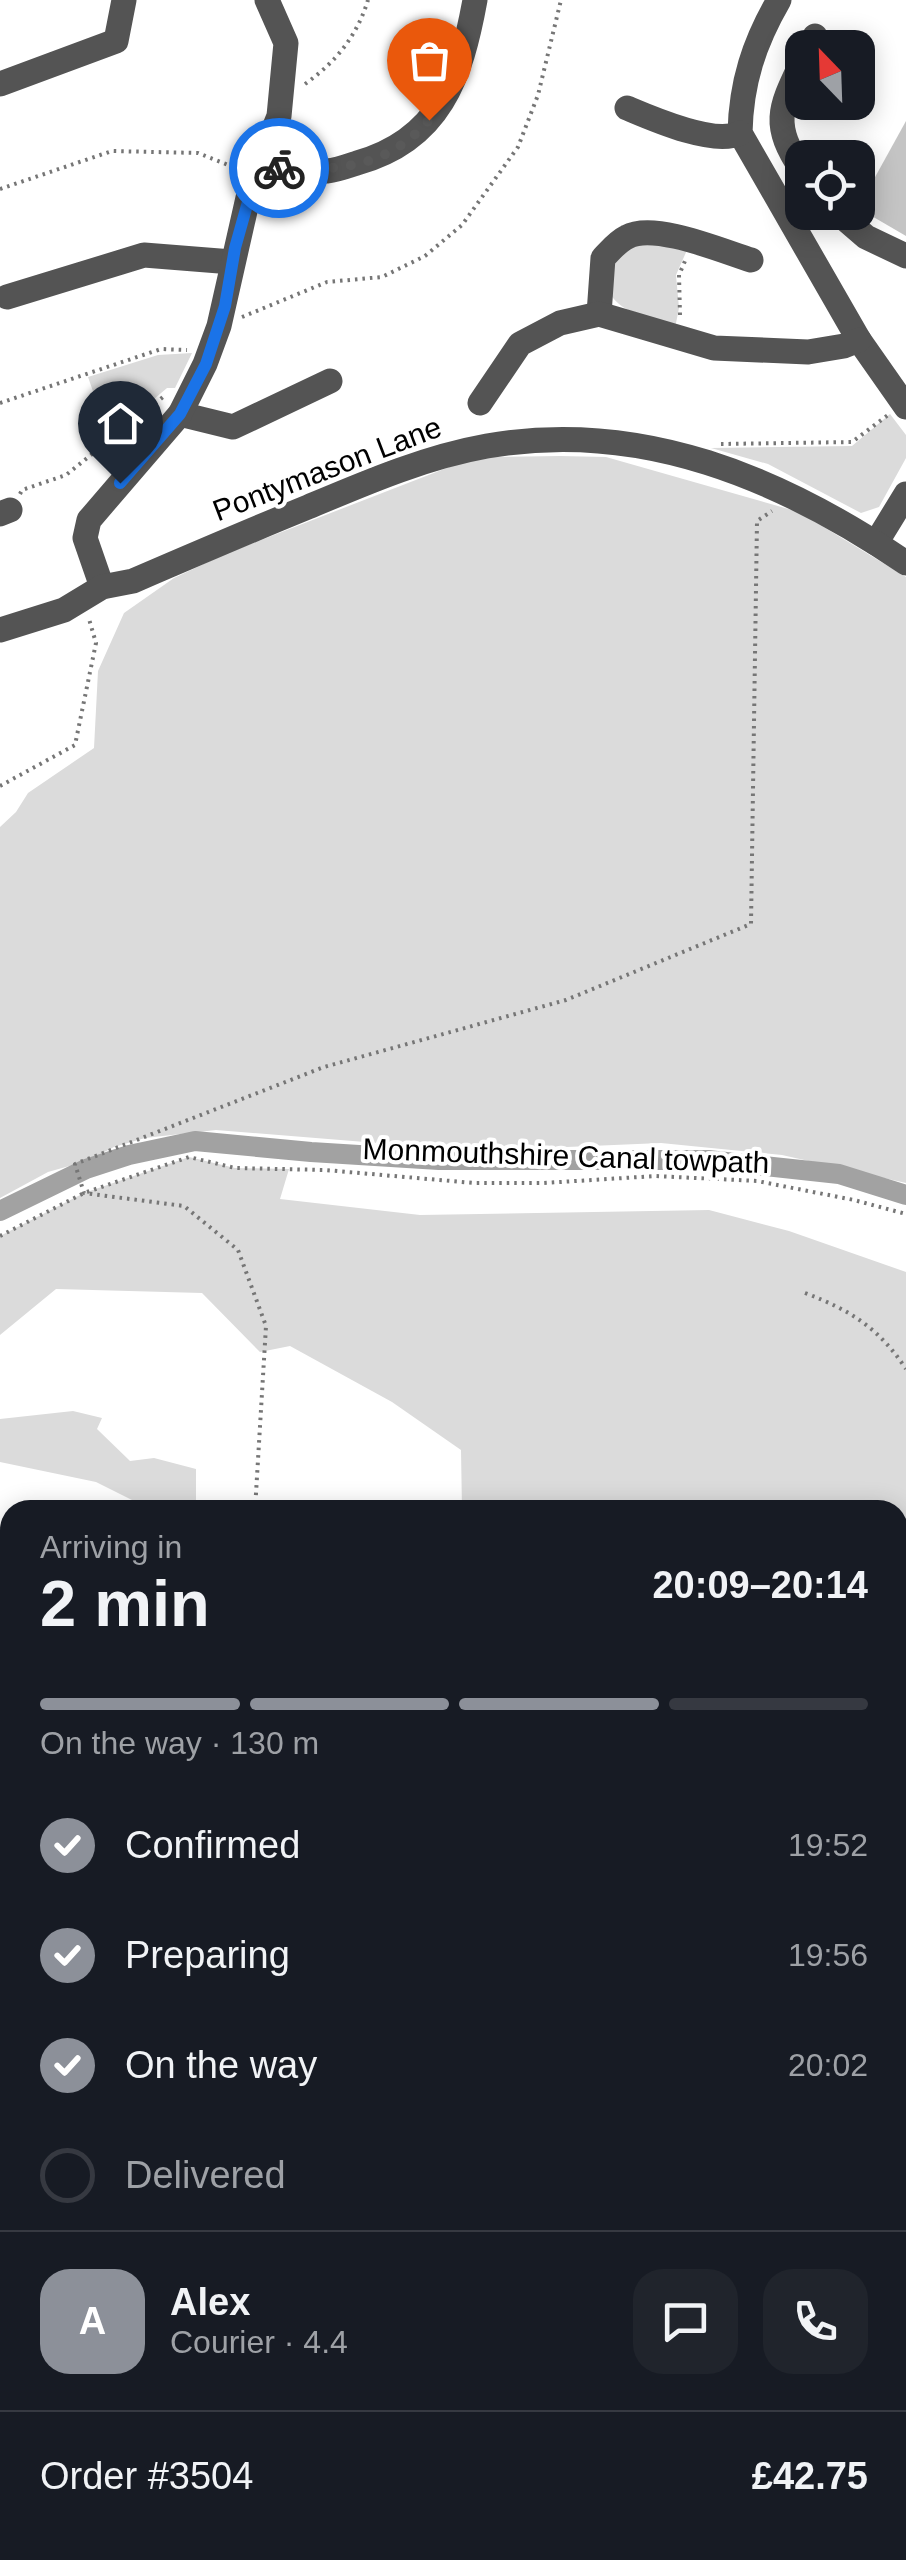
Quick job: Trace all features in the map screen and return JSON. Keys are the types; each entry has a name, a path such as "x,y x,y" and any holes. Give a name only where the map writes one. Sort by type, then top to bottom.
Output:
{"street":[{"path":"0,84 116,41 124,0"},
{"path":"92,593 85,538 89,520 186,403 219,326 250,188 279,116 286,43 268,0"},
{"path":"257,171 330,171 379,157 412,139 446,100 467,46 475,0"},
{"path":"779,0 758,36 750,62 741,97 740,132 859,340 904,405"},
{"path":"785,97 780,118 786,140"},
{"path":"627,108 680,128 730,138 740,132"},
{"path":"859,230 906,256"},
{"path":"599,314 604,258 629,235 647,232 740,249"},
{"path":"7,297 144,254 232,262"},
{"path":"495,394 520,344 560,323 599,314 714,348 808,352 859,340"},
{"path":"186,403 233,427 330,381"},
{"name":"Pontymason Lane","path":"0,630 64,610 92,593 133,581 376,478 467,451 558,438 630,444 718,464 796,496 906,563"},
{"path":"876,542 906,494"}],"path":[{"path":"282,94 323,71 347,46 368,0"},
{"path":"219,326 327,282 382,278 425,256 462,225 518,147 538,95 562,0"},
{"path":"0,189 112,151 198,153 257,171"},
{"path":"676,338 682,307 679,275 694,243"},
{"path":"0,403 161,350 210,351"},
{"path":"5,512 22,490 66,475 169,392 186,403"},
{"path":"718,444 852,442 904,405"},
{"path":"256,1500 266,1326 238,1250 184,1206 84,1193 75,1164 324,1067 566,1000 751,924 757,522 796,496"},
{"path":"0,786 75,745 96,644 92,593"},
{"name":"Monmouthshire Canal towpath","path":"0,1236 84,1193 189,1156 234,1168 325,1170 474,1182 544,1183 656,1176 758,1181 906,1214"},
{"path":"805,1293 843,1307 874,1330 906,1369"}],"shaded area":[{"path":"639,240 687,250 676,275 679,308 675,328 628,310 609,290 610,264"},
{"path":"192,353 175,388 167,388 109,437 88,377 158,355"},
{"path":"890,414 906,435 906,458 879,507 861,513 768,464 711,448 852,446"},
{"path":"493,457 606,457 799,512 906,577 906,1183 782,1155 661,1143 476,1151 216,1130 145,1138 114,1147 87,1161 48,1172 0,1198 0,827 28,793 94,748 98,671 124,613 174,578 225,554 457,464"},
{"path":"189,1157 235,1168 289,1169 280,1199 420,1215 709,1210 789,1231 906,1272 906,1500 462,1500 461,1450 392,1402 290,1346 260,1352 202,1293 56,1289 0,1335 0,1236 84,1193"},
{"path":"73,1411 102,1418 97,1429 130,1461 154,1458 196,1469 196,1500 132,1500 96,1482 0,1462 0,1419"}],"building":[{"path":"906,121 906,236 875,218 875,177"}],"waterway":[{"path":"0,1211 86,1169 195,1141 439,1160 708,1160 839,1174 906,1195"}],"way so far":[{"path":"279,168 330,171 379,157 412,139 429,120"}],"route":[{"path":"120,483 180,414 206,364 225,306 235,248 258,166 279,168"}]}
